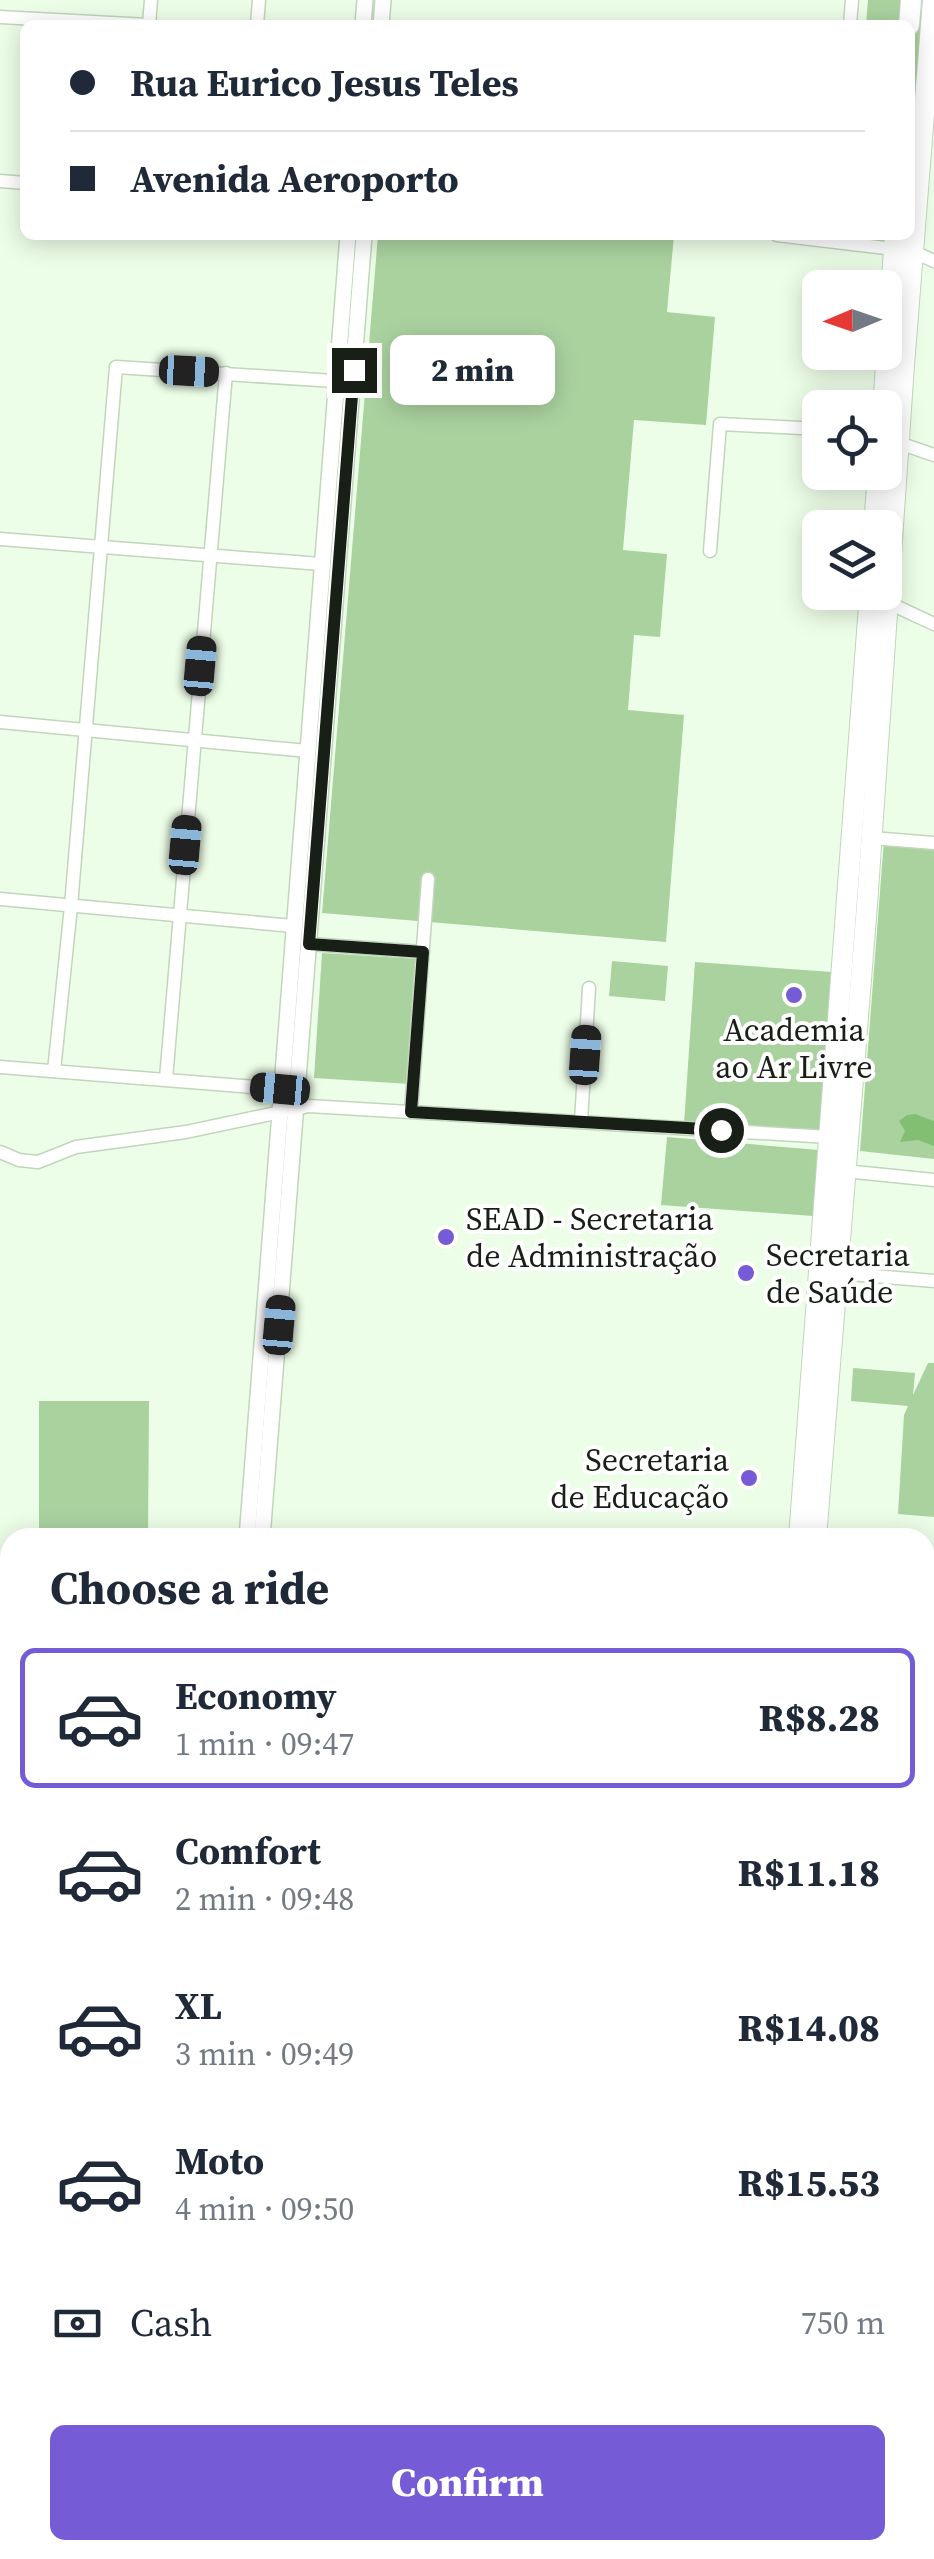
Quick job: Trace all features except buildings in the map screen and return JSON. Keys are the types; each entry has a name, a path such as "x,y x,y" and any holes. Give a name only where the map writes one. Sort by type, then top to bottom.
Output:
{"main road":[{"path":"915,134 933,0"},
{"path":"899,270 900,245"},
{"path":"817,1528 846,1171 869,610"},
{"path":"800,1528 829,1136 857,903 872,838 889,610"}],"street":[{"path":"0,16 26,20"},
{"path":"263,1528 289,1108 280,1089 348,240"},
{"path":"248,1528 309,944 364,240"},
{"path":"853,240 900,245 934,261"},
{"path":"54,1071 72,906 116,367 334,381"},
{"path":"166,1079 226,373"},
{"path":"710,552 720,424 802,428"},
{"path":"902,443 934,455"},
{"path":"0,539 321,564"},
{"path":"902,609 934,624"},
{"path":"0,722 308,752"},
{"path":"872,838 934,843"},
{"path":"411,1112 428,879"},
{"path":"0,899 294,926"},
{"path":"309,944 423,952"},
{"path":"580,1122 589,988"},
{"path":"0,1067 280,1089"},
{"path":"0,1152 38,1162 76,1147 186,1132 289,1108 829,1136"},
{"path":"846,1171 934,1180"},
{"path":"838,1273 934,1280"}],"shaded area":[{"path":"868,0 903,0 902,20 866,20"},
{"path":"916,0 923,14 915,124 915,20"},
{"path":"378,240 674,240 667,312 715,317 706,425 634,420 623,550 667,554 660,637 634,635 628,710 684,715 666,942 322,913"},
{"path":"884,840 934,844 934,1159 860,1151"},
{"path":"322,953 418,959 410,1084 314,1078"},
{"path":"612,961 668,966 665,1001 609,996"},
{"path":"695,962 832,972 820,1134 684,1124"},
{"path":"915,1114 934,1121 934,1146 918,1140 900,1142 905,1131 899,1121"},
{"path":"667,1137 819,1150 813,1216 661,1205"},
{"path":"928,1363 934,1363 934,1517 898,1514 904,1415 908,1406 851,1401 853,1368 915,1373 913,1395"},
{"path":"39,1401 149,1401 148,1528 39,1528"}],"place":[{"name":"Academia ao Ar Livre","path":"794,995"},
{"name":"SEAD - Secretaria de Administração","path":"446,1237"},
{"name":"Secretaria de Saúde","path":"746,1273"},
{"name":"Secretaria de Educação","path":"749,1478"}],"route":[{"path":"354,370 309,944 423,952 411,1112 721,1130"}]}
